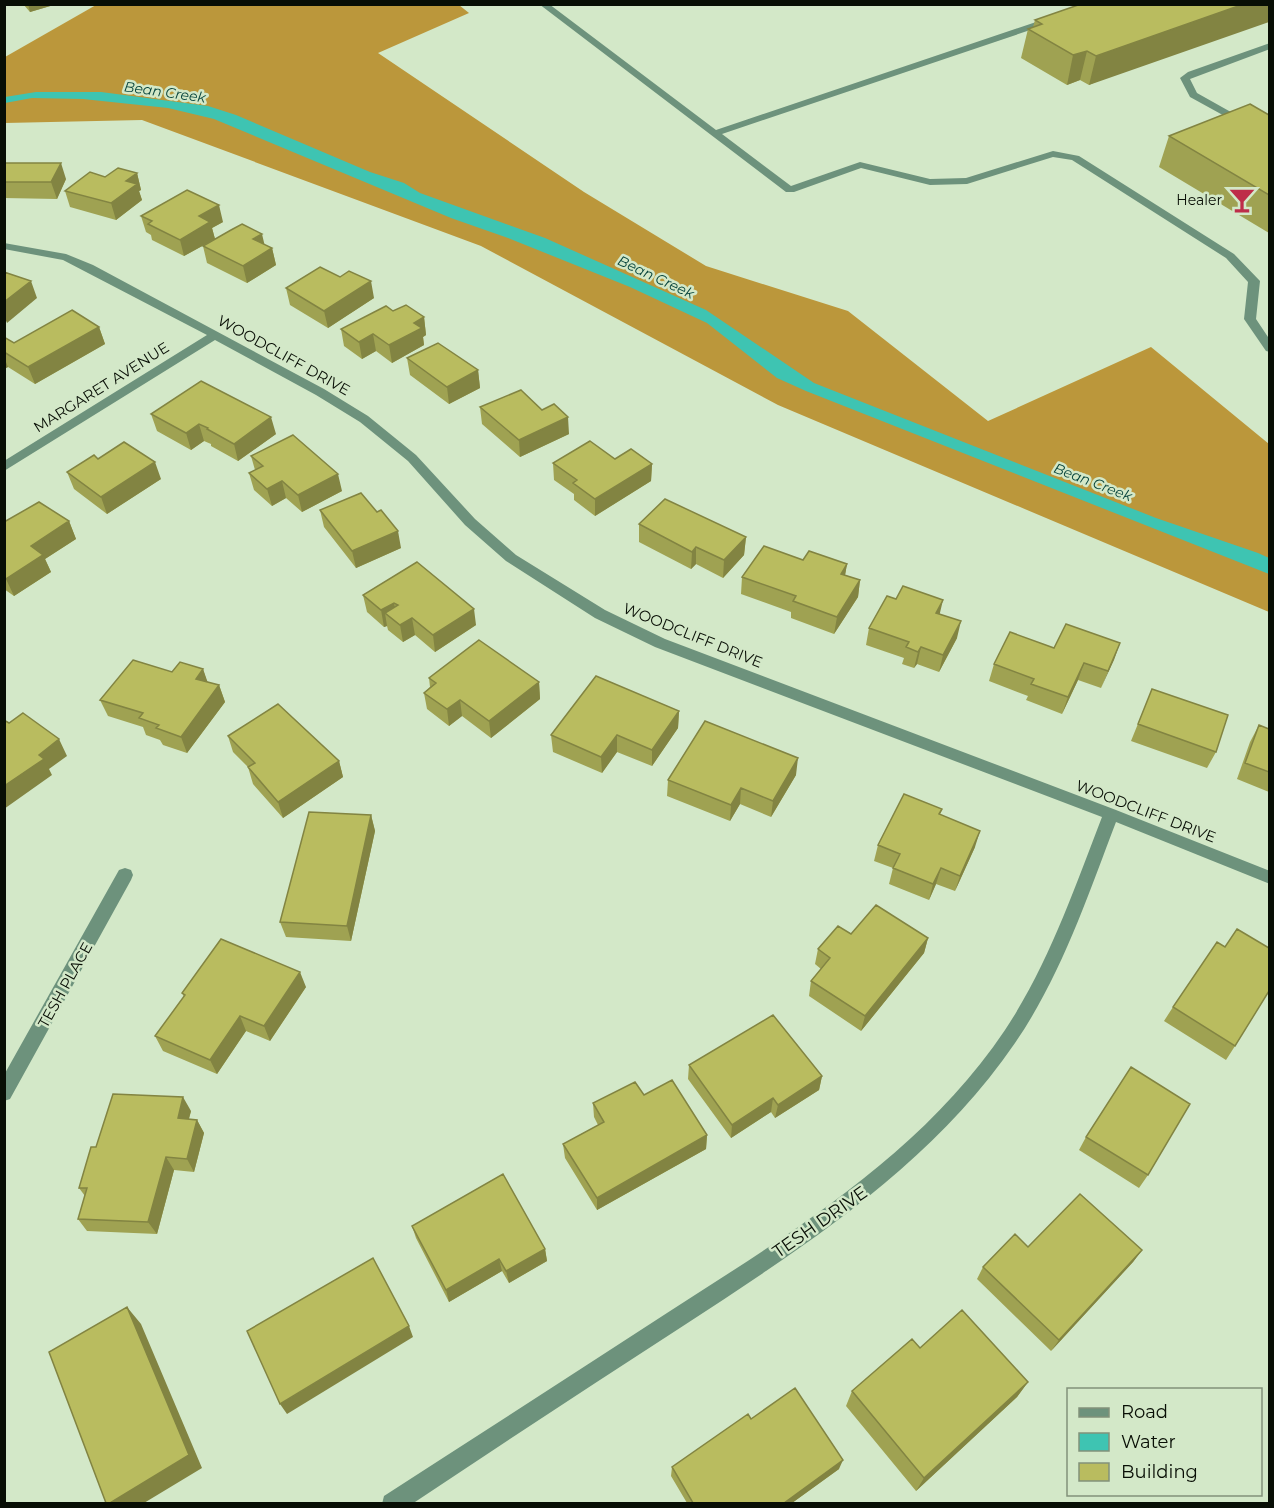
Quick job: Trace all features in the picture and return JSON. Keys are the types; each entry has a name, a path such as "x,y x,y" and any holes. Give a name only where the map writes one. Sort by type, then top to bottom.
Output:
{"street":[{"path":"543,4 790,190 860,165 930,182 967,181 1053,154 1075,158 1230,256 1254,281 1250,319 1269,349"},
{"path":"717,134 1063,16"},
{"path":"1269,46 1185,78 1193,95 1269,138"},
{"name":"WOODCLIFF DRIVE","path":"4,246 66,257 321,392 385,433 430,476 470,522 511,558 600,614 660,643 1111,814 1269,878"},
{"name":"MARGARET AVENUE","path":"4,467 214,336"},
{"name":"TESH DRIVE","path":"393,1503 799,1239 856,1199 923,1141 990,1064 1033,999 1063,934 1111,814"},
{"name":"TESH PLACE","path":"4,1093 125,875"}],"shaded area":[{"path":"96,5 459,5 469,13 378,53 584,192 706,266 848,311 988,421 1151,347 1269,444 1269,612 778,405 481,246 142,120 5,123 5,57"}],"water":[{"name":"Bean Creek","path":"36,92 101,92 208,106 236,115 370,172 404,183 420,193 545,238 706,310 814,383 1156,518 1258,553 1269,558 1269,574 806,391 777,378 707,323 630,287 508,238 451,218 214,119 168,108 83,99 32,98 5,103 5,97"}],"building":[{"path":"1081,4 1244,4 1096,56 1087,51 1073,55 1028,29 1042,24 1035,20"},
{"path":"1250,104 1269,115 1269,195 1169,136"},
{"path":"4,163 61,163 51,182 4,182"},
{"path":"118,168 137,173 126,181 137,184 111,203 65,191 90,172 105,177"},
{"path":"187,190 219,205 199,216 210,222 180,240 148,224 152,221 141,216"},
{"path":"242,224 262,234 253,239 272,248 243,266 203,246 231,230"},
{"path":"320,267 340,277 349,271 371,281 324,311 286,288"},
{"path":"4,272 31,281 4,302"},
{"path":"406,305 424,317 414,323 422,328 389,345 373,334 359,342 341,329 386,306 393,311"},
{"path":"72,310 99,327 28,367 4,352 4,337 14,343"},
{"path":"438,343 478,370 447,387 407,358"},
{"path":"201,381 271,417 234,444 199,424 186,433 151,414"},
{"path":"521,390 542,410 554,404 568,417 519,440 480,407"},
{"path":"293,435 338,474 298,495 282,481 267,489 249,473 263,466 251,456"},
{"path":"590,441 615,459 631,449 652,464 595,499 573,483 577,480 553,463"},
{"path":"124,442 155,462 101,497 67,472 94,455 98,459"},
{"path":"361,493 377,512 381,510 398,531 352,551 320,510"},
{"path":"665,499 746,537 724,560 696,547 692,552 639,524"},
{"path":"39,502 69,521 31,546 43,555 6,579 4,578 4,522"},
{"path":"764,546 803,560 809,551 847,564 841,574 860,580 837,617 793,601 796,596 742,577"},
{"path":"417,562 474,609 433,635 412,618 400,625 385,613 398,605 394,603 381,610 363,595"},
{"path":"903,586 943,600 936,613 961,621 943,655 921,647 918,652 906,647 909,642 869,628 887,596 896,599"},
{"path":"1066,624 1120,643 1108,671 1084,663 1068,697 1031,684 1034,679 994,664 1010,632 1054,648"},
{"path":"479,640 539,682 489,721 460,700 447,709 424,693 436,683 429,678"},
{"path":"133,660 172,672 180,662 203,669 196,679 219,685 181,737 156,728 159,725 139,718 143,713 100,700"},
{"path":"596,676 679,711 652,750 617,735 601,757 551,735"},
{"path":"1152,689 1228,715 1216,752 1138,724"},
{"path":"278,704 339,761 278,802 248,767 255,763 228,736"},
{"path":"23,713 59,739 39,755 44,759 4,786 4,720 9,723"},
{"path":"705,721 798,758 773,801 741,788 731,805 668,780"},
{"path":"1259,725 1269,729 1269,772 1245,763"},
{"path":"904,794 942,809 939,814 980,831 960,876 941,868 933,884 893,868 900,854 878,845"},
{"path":"309,812 371,815 347,926 280,922"},
{"path":"876,905 928,938 865,1016 811,981 830,958 818,949 838,926 851,934"},
{"path":"1237,929 1269,948 1269,991 1235,1046 1173,1007 1217,942 1225,947"},
{"path":"221,939 300,972 264,1026 240,1016 210,1060 155,1036 185,995 182,993"},
{"path":"773,1015 822,1076 778,1105 773,1098 732,1125 689,1065"},
{"path":"1131,1067 1190,1104 1148,1175 1086,1137"},
{"path":"672,1080 707,1135 597,1198 563,1144 604,1122 593,1103 635,1082 644,1095"},
{"path":"113,1094 183,1097 178,1118 197,1120 187,1159 166,1157 148,1222 78,1219 87,1188 79,1188 91,1147 96,1147"},
{"path":"503,1174 545,1249 506,1271 499,1259 446,1290 412,1226"},
{"path":"1080,1194 1142,1250 1059,1340 983,1267 1015,1234 1028,1247"},
{"path":"373,1258 409,1326 280,1404 247,1331"},
{"path":"127,1307 189,1455 110,1503 106,1503 49,1352"},
{"path":"962,1310 1028,1382 924,1478 852,1391 912,1339 920,1348"},
{"path":"795,1388 843,1460 784,1503 693,1503 672,1467 748,1414 751,1419"}],"place":[{"name":"Healer","path":"1242,200"}]}
